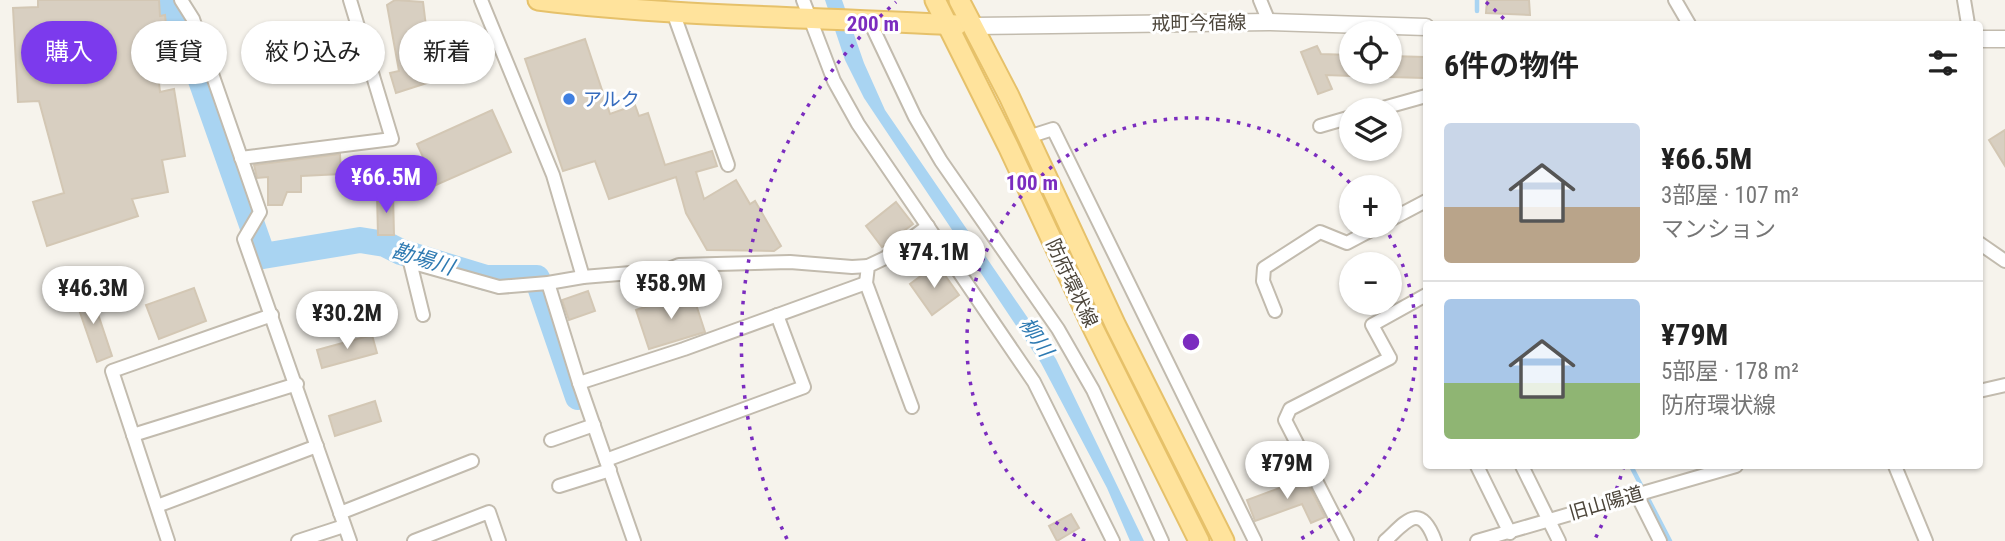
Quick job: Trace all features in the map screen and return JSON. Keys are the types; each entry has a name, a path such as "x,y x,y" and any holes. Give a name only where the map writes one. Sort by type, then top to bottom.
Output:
{"main road":[{"path":"538,0 673,12 811,12 864,20 972,26"},
{"name":"防府環状線","path":"935,0 1199,541"},
{"name":"防府環状線","path":"959,0 1028,137 1116,327 1224,541"}],"street":[{"path":"181,0 193,19 260,212 244,239 350,541"},
{"path":"242,158 391,139 350,0"},
{"path":"481,0 553,176 583,276"},
{"path":"1260,0 1269,22"},
{"path":"1675,0 1687,21"},
{"path":"1964,0 1968,21"},
{"path":"673,12 728,165"},
{"path":"811,12 834,80 858,124 1034,382 1112,541"},
{"path":"864,20 941,161 1058,329 1088,380 1162,541"},
{"name":"戒町今宿線","path":"972,26 1269,22 1423,27"},
{"path":"1983,39 2005,39"},
{"path":"1402,103 1423,97"},
{"path":"1320,125 1339,120"},
{"path":"1028,137 1053,129 1255,541"},
{"path":"1402,214 1423,203"},
{"path":"423,315 410,262 499,287 548,283 583,276 656,274 679,265 790,262 868,266 885,258 928,226"},
{"path":"1275,311 1263,281 1264,268 1320,232 1347,243 1356,238"},
{"path":"1983,246 2005,261"},
{"path":"868,266 866,282 912,407"},
{"path":"579,383 684,349 866,282"},
{"path":"548,283 579,383 634,541"},
{"path":"1347,541 1285,419 1290,409 1390,358 1372,325 1423,297"},
{"path":"168,541 112,371 272,315"},
{"path":"559,486 804,387 777,315"},
{"path":"134,435 297,384"},
{"path":"1983,390 2005,386"},
{"path":"551,440 594,425"},
{"path":"157,506 317,446"},
{"path":"298,541 472,461"},
{"path":"1478,469 1510,533"},
{"path":"1524,469 1559,541"},
{"name":"旧山陽道","path":"1477,541 1727,469"},
{"path":"1896,469 1926,541"},
{"path":"1636,493 1660,541"},
{"path":"414,541 489,512 499,541"},
{"path":"1385,541 1405,521 1414,518 1422,520 1430,528 1435,541"}],"water":[{"name":"柳川","path":"825,0 842,0 864,63 885,110 1056,359 1144,541 1130,541 1107,488 1041,363 864,98 845,60"}],"building":[{"path":"38,0 159,0 160,16 165,15 166,21 131,21 131,84 159,84 160,92 174,89 185,156 162,160 168,192 132,199 138,216 47,246 33,202 64,193 39,101 18,102 13,8 38,7"},
{"path":"395,0 423,2 425,21 399,21 399,71 387,5"},
{"path":"1487,0 1529,0 1530,15 1486,13"},
{"path":"585,39 610,114 635,105 639,116 648,113 665,165 712,151 717,166 696,172 704,199 736,180 750,204 755,201 781,246 774,251 707,250 686,213 676,177 609,199 595,161 563,171 525,59"},
{"path":"1317,46 1321,54 1339,55 1339,76 1326,75 1332,89 1318,94 1301,52"},
{"path":"1402,56 1423,57 1423,78 1402,77"},
{"path":"399,71 399,84 424,84 396,93 390,73"},
{"path":"492,110 511,152 436,185 417,144"},
{"path":"2005,130 2005,166 1989,140"},
{"path":"340,154 341,174 301,176 301,192 287,192 282,205 268,205 268,177 257,178 254,165"},
{"path":"393,194 394,235 378,235 377,195"},
{"path":"896,202 913,224 882,247 866,226"},
{"path":"937,264 959,295 932,315 910,284"},
{"path":"194,288 206,321 159,339 146,305"},
{"path":"90,290 112,356 97,362 74,295"},
{"path":"588,291 595,311 569,320 562,300"},
{"path":"692,292 705,332 649,349 636,310"},
{"path":"372,335 377,353 322,368 317,350"},
{"path":"375,401 381,421 335,436 329,416"},
{"path":"1303,474 1325,517 1311,523 1302,504 1255,521 1247,500 1293,483 1291,479"},
{"path":"1071,514 1079,528 1057,541 1049,526"}],"waterway":[{"name":"勘場川","path":"167,0 191,52 263,256 360,240 385,244 401,252 486,278 537,278 578,397"},
{"path":"1477,0 1477,11"},
{"path":"1633,469 1670,541"}],"place":[{"name":"アルク","path":"569,99"}]}
